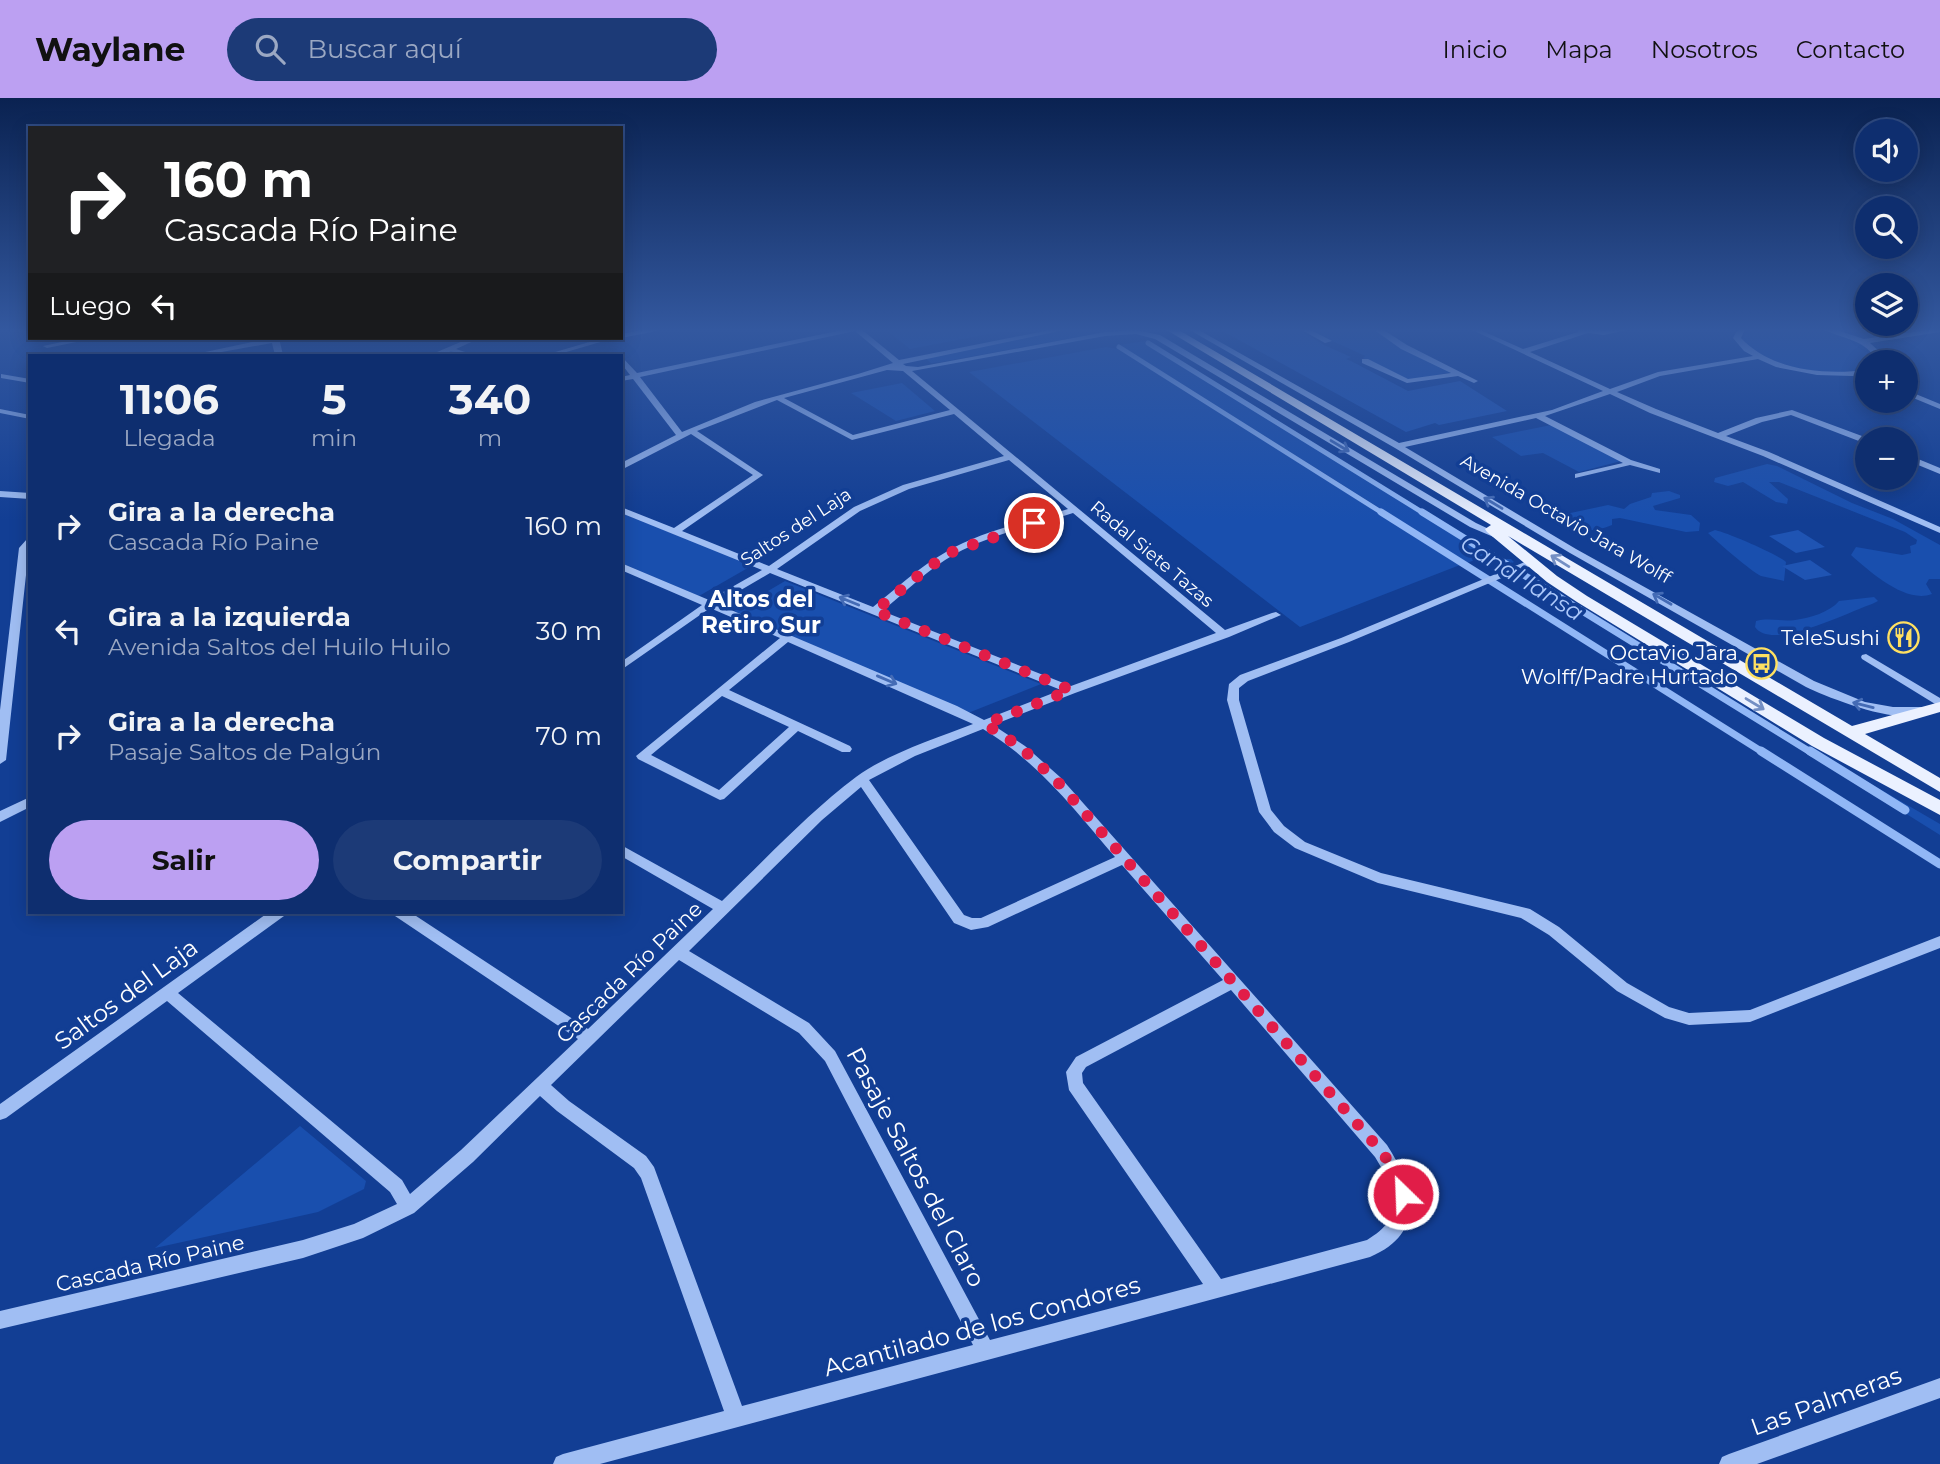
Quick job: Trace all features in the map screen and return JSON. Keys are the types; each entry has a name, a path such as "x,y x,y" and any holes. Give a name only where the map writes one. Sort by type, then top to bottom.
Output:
{"main road":[{"name":"Avenida Octavio Jara Wolff","path":"1279,393 1444,489 1618,596 1938,782"},
{"name":"Avenida Octavio Jara Wolff","path":"1444,489 1454,501 1582,599 1828,747 1940,808"},
{"path":"1851,732 1937,707"},
{"path":"1919,797 1938,782"}],"street":[{"path":"648,393 681,436"},
{"path":"623,466 691,431 798,393"},
{"name":"Radal Siete Tazas","path":"931,393 1224,635"},
{"path":"1251,393 1473,525 1500,536"},
{"name":"Avenida Octavio Jara Wolff","path":"1304,393 1573,551 1819,689 1869,707 1900,711 1937,707"},
{"path":"1398,446 1538,416 1606,393"},
{"path":"1613,393 1780,460 1940,530"},
{"path":"1918,397 1940,407"},
{"path":"778,398 852,438 955,411"},
{"path":"0,411 28,417"},
{"path":"1718,436 1749,423 1792,412 1855,436"},
{"path":"1538,416 1628,462 1657,471"},
{"path":"675,531 759,475 691,431"},
{"name":"Saltos del Laja","path":"623,666 709,604 770,569 841,519 872,501 925,481 1010,457"},
{"path":"1578,476 1626,465 1628,462"},
{"path":"1918,462 1940,471"},
{"path":"0,494 28,496"},
{"path":"875,611 952,552 992,536 1074,510"},
{"path":"623,511 1071,690"},
{"path":"0,760 24,548 28,543"},
{"path":"1532,562 1345,640 1244,678 1233,687 1233,700 1265,812 1279,829 1300,845 1378,878 1525,913 1554,931 1622,987 1665,1012 1689,1019 1750,1016 1940,942"},
{"path":"623,567 985,724 1019,746 1045,768 1233,982 1081,1062 1074,1072 1075,1085 1217,1289"},
{"name":"Cascada Río Paine","path":"0,1320 303,1249 357,1232 408,1208 541,1086 826,810 862,779 911,753 1071,690 1276,615"},
{"path":"787,638 642,756 720,796 797,726"},
{"path":"1866,657 1937,707"},
{"path":"721,691 846,748"},
{"path":"862,779 959,919 971,924 983,923 1125,858"},
{"path":"0,817 28,802"},
{"path":"623,851 724,909"},
{"name":"Saltos del Laja","path":"0,1113 276,914"},
{"path":"403,914 590,1039"},
{"name":"Pasaje Saltos del Claro","path":"680,953 804,1028 824,1048 986,1351"},
{"name":"Acantilado de los Condores","path":"563,1464 1370,1248 1388,1236 1396,1229 1403,1194 1391,1165 1233,982"},
{"path":"166,992 397,1186 408,1208"},
{"path":"541,1086 640,1162 648,1173 736,1416"},
{"name":"Las Palmeras","path":"1729,1464 1763,1459 1940,1388"}],"shaded area":[{"path":"851,393 913,393 935,411 896,421"},
{"path":"996,393 1189,393 1460,565 1300,627"},
{"path":"1196,393 1230,393 1503,559 1511,559 1514,562 1508,565 1490,554 1467,563"},
{"path":"1551,425 1621,461 1579,472 1543,453 1521,456 1492,437"},
{"path":"1767,464 1777,466 1852,503 1893,519 1940,545 1940,579 1929,579 1926,584 1932,594 1911,595 1900,591 1851,555 1856,547 1902,555 1911,553 1910,546 1916,544 1917,540 1905,532 1779,482 1769,482 1788,499 1787,504 1776,502 1743,482 1728,486 1714,482 1715,478"},
{"path":"1669,491 1680,495 1680,498 1653,506 1655,510 1691,515 1700,523 1699,531 1686,532 1620,518 1612,519 1612,525 1605,528 1584,530 1558,520 1561,515 1608,505 1624,509 1630,504 1651,497 1652,493"},
{"path":"623,514 753,565 699,596 623,564"},
{"path":"1715,530 1752,544 1786,562 1784,581 1761,576 1750,569 1708,533"},
{"path":"1530,574 1581,609 1940,824 1940,835 1524,575"},
{"path":"785,581 1041,684 968,713 734,611"},
{"path":"1874,597 1878,601 1794,633 1764,633 1755,627 1756,621 1801,619 1825,611 1839,601"},
{"path":"300,1126 366,1181 364,1189 318,1212 155,1248"}],"building":[{"path":"1335,393 1478,393 1507,411 1439,425 1435,423 1406,432"},
{"path":"1798,530 1825,547 1796,553 1769,536"},
{"path":"1810,560 1832,575 1805,580 1782,566"}],"waterway":[{"name":"Canal Iansa","path":"1192,393 1384,514"},
{"path":"1229,393 1425,514"},
{"name":"Canal Iansa","path":"1381,512 1764,753"},
{"path":"1422,512 1812,753"},
{"name":"Canal Iansa","path":"1761,751 1940,864"},
{"path":"1810,751 1905,810"}],"place":[{"name":"TeleSushi","path":"1903,637"},
{"name":"Octavio Jara Wolff/Padre Hurtado","path":"1761,664"}],"district":[{"name":"Altos del Retiro Sur","path":"761,612"}],"route":[{"path":"1034,523 976,541 952,552 875,611 1071,690 985,724 1019,746 1056,780 1381,1151 1391,1165 1403,1194"}]}
